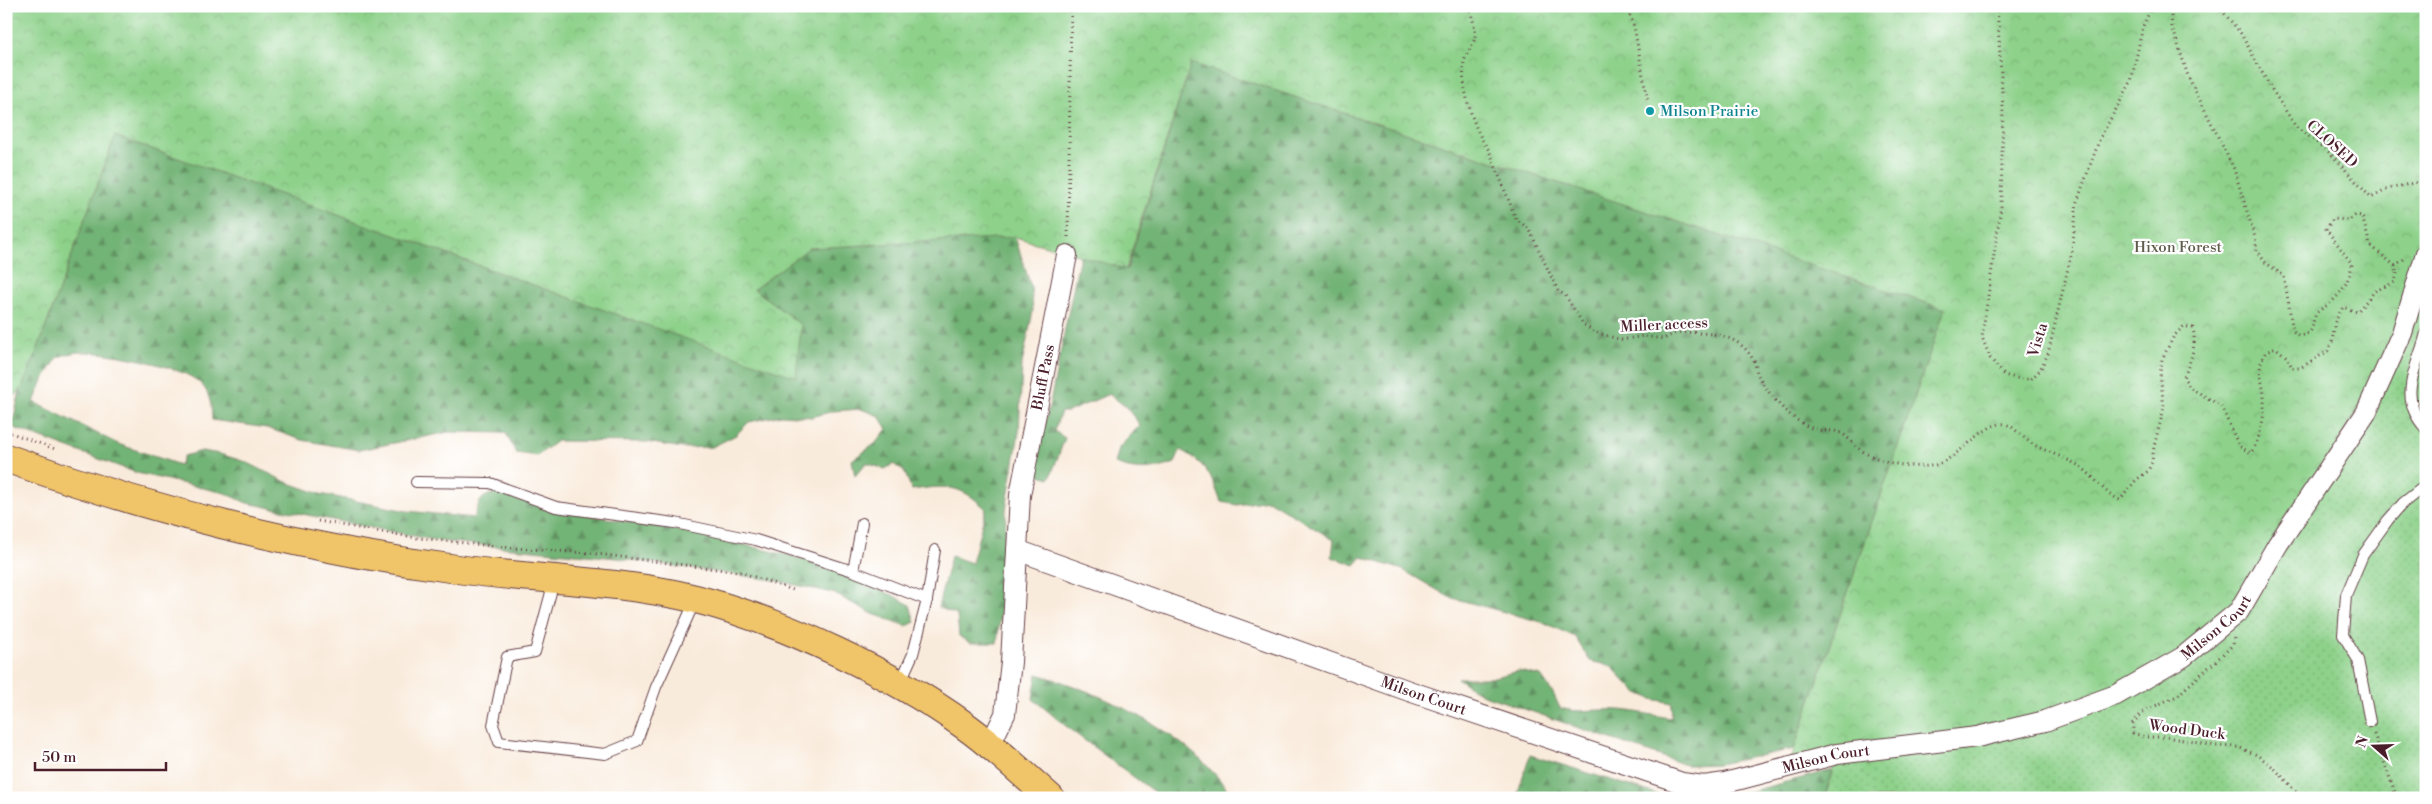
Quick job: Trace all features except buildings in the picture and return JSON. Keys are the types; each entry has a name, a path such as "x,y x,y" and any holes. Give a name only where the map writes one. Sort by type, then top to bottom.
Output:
{"main road":[{"path":"6,458 161,508 272,537 448,568 640,589 696,599 741,613 795,634 848,658 932,703 990,745 1050,798"}],"street":[{"name":"Milson Court","path":"1017,550 1419,694 1682,783 1704,786 1758,776 1837,754 1977,737 2045,721 2116,695 2183,657 2239,611 2278,544 2366,413 2402,333 2426,253"},
{"name":"Bluff Pass","path":"990,745 1005,714 1011,662 1020,495 1067,255"}],"lane":[{"path":"2426,332 2414,370 2410,403 2416,419 2426,429"},
{"path":"416,482 490,483 556,507 684,525 756,540 853,571 927,600"},
{"path":"2370,722 2358,660 2343,635 2346,595 2363,555 2383,527 2402,502 2426,485"},
{"path":"853,571 862,523"},
{"path":"899,685 913,654 927,600 935,550"},
{"path":"554,580 535,652 507,657 493,725 499,742 605,754 637,741 656,687 696,599"}],"path":[{"path":"617,6 661,6"},
{"path":"1067,255 1071,6"},
{"name":"Miller access","path":"1470,6 1475,37 1464,62 1464,79 1467,99 1481,141 1489,150 1516,219 1530,229 1558,291 1564,295 1583,324 1594,332 1622,340 1643,336 1664,339 1673,333 1692,332 1713,333 1731,338 1742,345 1755,362 1757,373 1764,386 1797,420 1816,430 1826,429 1842,433 1860,449 1885,462 1932,466 1949,460 1990,426 2003,423 2032,444 2079,466 2110,496 2120,500 2136,480 2148,471 2152,462 2154,446 2164,408 2160,373 2162,359 2174,336 2184,326 2193,328 2196,340 2193,355 2184,378 2191,388 2221,406 2239,446 2251,453 2259,441 2264,411 2259,366 2266,352 2276,348 2288,358 2292,368 2300,368 2328,351 2332,342 2335,322 2343,307 2357,312 2375,291 2395,282 2397,273"},
{"path":"1626,6 1634,26 1648,103"},
{"name":"Vista","path":"1997,6 2003,108 2001,207 1982,337 1990,358 2004,375 2020,380 2031,379 2040,370 2048,354 2072,251 2077,202 2100,138 2131,82 2143,26 2152,6"},
{"path":"2170,6 2172,26 2188,76 2234,169 2256,237 2257,250 2265,262 2284,276 2293,331 2299,336 2307,334 2313,328 2317,313 2340,295 2350,276 2352,264 2326,229 2333,219 2349,220 2356,216 2362,216 2370,245 2395,266 2397,273 2417,285"},
{"name":"CLOSED","path":"2218,6 2240,32 2269,85 2296,127 2330,153 2371,198 2388,189 2426,180"},
{"path":"6,431 62,452"},
{"path":"310,520 417,538 589,553 740,572 796,591"},
{"name":"Wood Duck","path":"2239,611 2233,645 2176,696 2144,710 2132,723 2133,733 2145,737 2238,747 2265,761 2303,798"},
{"path":"2370,722 2398,798"}],"green space":[{"name":"Hixon Forest","path":"6,6 2426,6 2426,279 2402,333 2239,611 2183,657 2045,721 1788,767 1945,309 1191,63 1126,269 1015,237 809,248 754,289 801,325 796,377 115,136 34,359 20,391 6,403"},
{"path":"1191,63 1945,309 1794,749 1719,764 1686,765 1481,694 1457,678 1490,678 1519,671 1541,676 1553,693 1560,708 1577,711 1619,710 1671,718 1672,703 1652,699 1636,692 1611,666 1590,661 1575,637 1545,623 1449,597 1403,570 1362,557 1355,565 1332,557 1334,540 1268,500 1237,505 1221,502 1214,484 1202,465 1180,450 1175,463 1159,468 1145,470 1115,464 1119,448 1140,425 1126,407 1109,394 1068,412 1061,412 1054,431 1065,438 1050,478 1032,473 1050,403 1080,255 1127,269"},
{"path":"115,136 795,376 801,325 754,289 809,248 1015,237 1031,287 1033,311 1022,364 1019,432 1006,510 1003,592 997,643 970,643 959,636 957,615 938,607 951,556 972,563 986,509 968,495 952,488 934,487 912,490 904,471 893,464 885,469 866,463 855,476 852,460 875,444 887,429 879,416 861,409 833,411 812,417 781,415 749,422 736,435 712,447 683,448 646,442 557,441 537,456 516,453 506,433 449,432 359,450 302,440 267,428 212,420 211,405 207,391 192,377 179,371 144,361 92,352 72,353 58,357 43,380 34,402 118,444 180,465 184,456 202,451 220,454 246,462 286,482 320,494 407,511 474,518 480,501 490,494 496,493 565,511 701,534 827,565 910,605 915,622 907,626 873,614 833,593 773,580 617,558 439,541 247,503 225,493 137,473 12,427 20,391 34,359"},
{"path":"2426,279 2426,798 1825,798 1837,754"},
{"path":"1037,674 1092,693 1147,720 1196,755 1233,798 1162,798 1072,731 1033,699"},
{"path":"1530,755 1669,798 1516,798"},
{"path":"1832,770 1825,798 1725,798"}],"place":[{"name":"Milson Prairie","path":"1650,111"}]}
